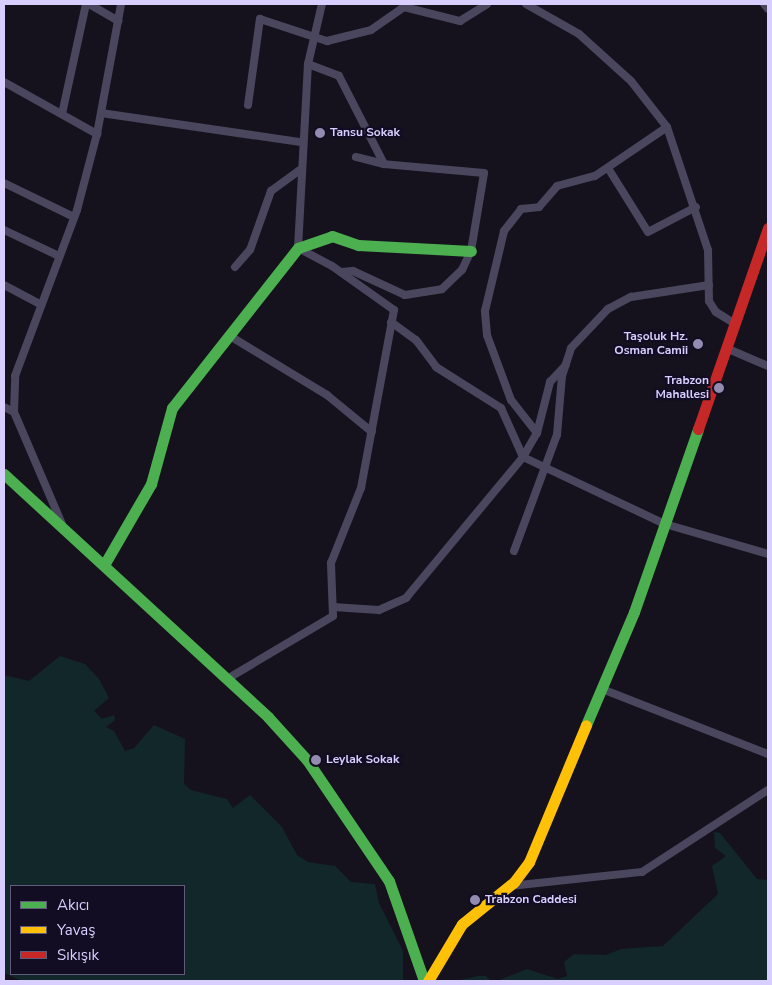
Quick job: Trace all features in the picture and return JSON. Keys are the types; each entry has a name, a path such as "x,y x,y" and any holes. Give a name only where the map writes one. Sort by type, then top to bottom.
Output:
{"street":[{"path":"62,114 88,4 118,21"},
{"path":"62,524 14,412 15,376 40,304 74,217 97,134 121,4"},
{"path":"298,248 301,142 308,64 322,4"},
{"path":"248,104 260,19 313,38 355,36 404,7 460,21 486,4"},
{"path":"526,4 586,40 631,80 667,127 696,207 708,250 709,301 716,312 735,324"},
{"path":"764,4 768,8"},
{"path":"308,64 339,76 384,164"},
{"path":"4,82 97,134"},
{"path":"101,113 301,142"},
{"path":"537,433 512,400 490,348 485,311 496,256 504,231 521,209 533,210 557,186 608,168 667,127"},
{"path":"340,272 353,271 405,295 427,295 442,289 462,270 471,250 484,173 384,164 356,157"},
{"path":"608,168 648,232 696,207"},
{"path":"235,267 250,250 271,191 300,170"},
{"path":"4,182 74,217"},
{"path":"428,981 462,924 508,887 529,862 602,688 665,524 768,228"},
{"path":"4,230 59,256"},
{"path":"104,565 151,484 172,408 298,248 332,236 358,245 471,250"},
{"path":"227,679 333,616 331,563 361,488 363,455 372,432 390,322 394,310 340,272 298,248"},
{"path":"4,285 40,304"},
{"path":"514,550 557,435 566,365 571,348 608,309 631,297 709,285"},
{"path":"390,322 412,336 436,367 501,408 523,457 545,465 576,486 665,524 768,554"},
{"path":"230,336 327,395 372,432"},
{"path":"726,348 768,366"},
{"path":"333,607 379,610 406,598 523,457 537,433 550,382 566,365"},
{"path":"4,407 14,412"},
{"path":"4,474 62,524 227,679 307,760 389,881 424,981"},
{"path":"602,688 768,754"},
{"path":"508,887 642,872 768,790"}],"green space":[{"path":"60,656 85,664 99,679 109,698 94,711 102,719 114,715 115,720 106,727 114,731 125,751 134,748 154,725 185,739 184,784 191,790 227,799 233,808 250,795 282,827 297,855 308,862 335,866 351,882 375,884 379,903 403,951 403,981 22,981 4,973 4,675 29,681"},
{"path":"714,832 720,833 757,879 768,880 768,981 497,981 527,969 558,979 567,976 564,962 574,954 606,955 621,949 663,946 718,894 712,866 726,856 715,848"},
{"path":"478,976 486,976 491,981 456,981"}],"traffic: fast":[{"path":"104,565 151,484 172,408 298,248 332,236 358,245 471,251"},
{"path":"586,725 634,612 698,429"},
{"path":"4,474 268,717 307,760 389,881 424,981"}],"traffic: slow":[{"path":"428,981 462,924 514,882 529,862 586,725"}],"traffic: jam":[{"path":"698,429 768,228"}],"place":[{"name":"Tansu Sokak","path":"320,133"},
{"name":"Taşoluk Hz. Osman Camii","path":"698,344"},
{"name":"Trabzon Mahallesi","path":"719,388"},
{"name":"Leylak Sokak","path":"316,760"},
{"name":"Trabzon Caddesi","path":"475,900"}]}
